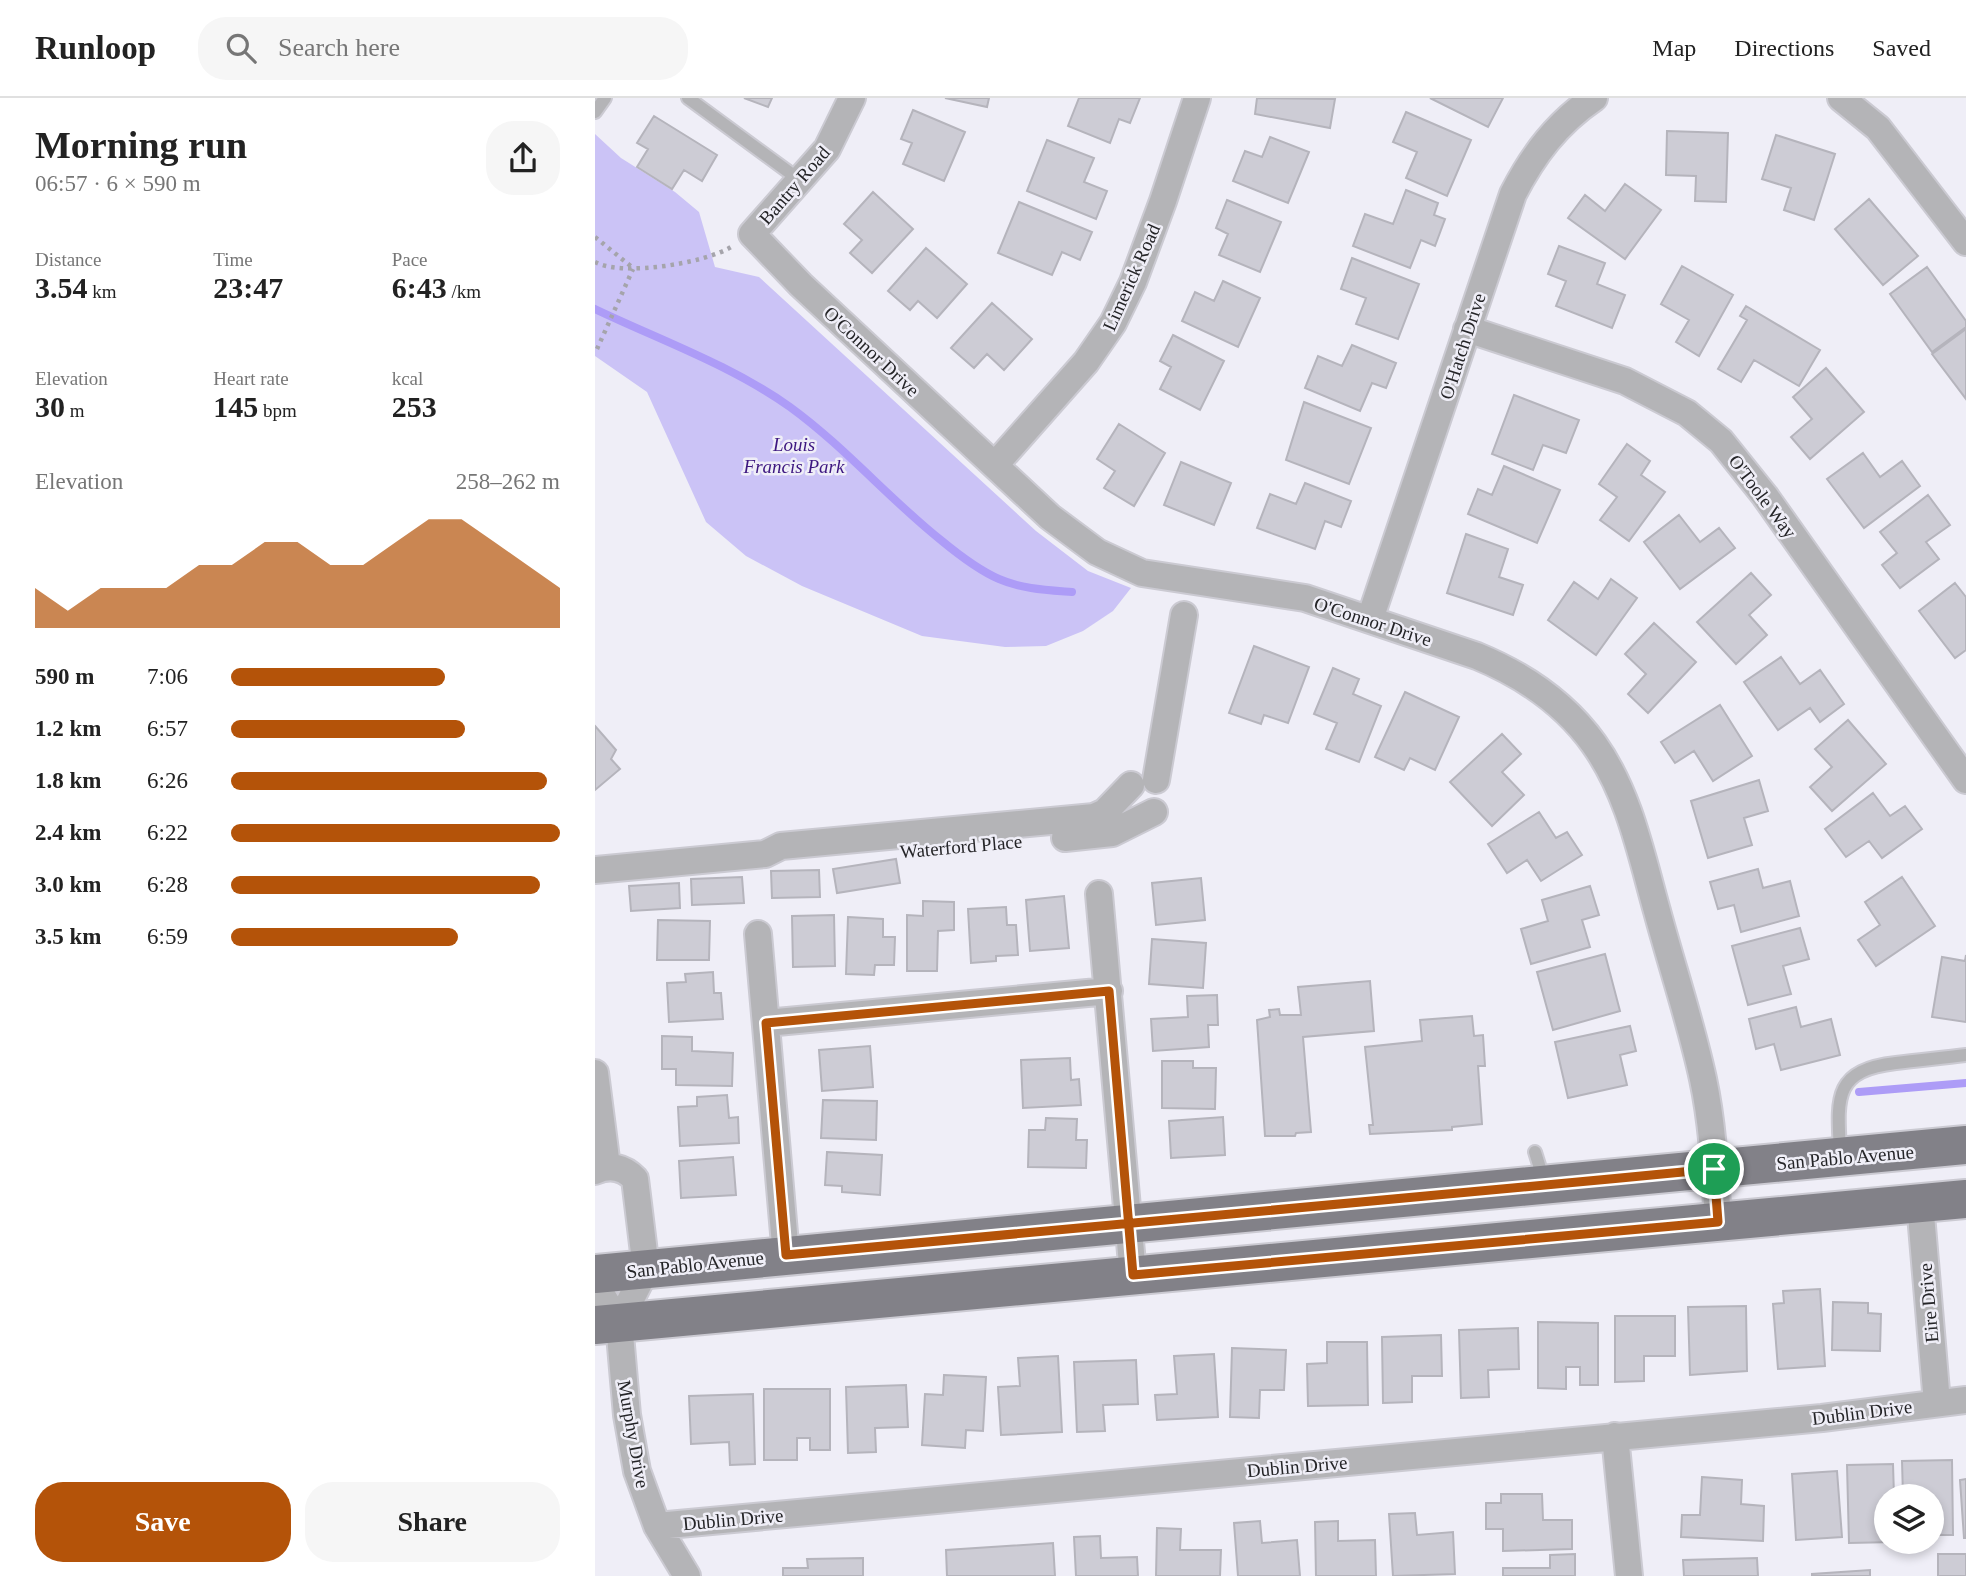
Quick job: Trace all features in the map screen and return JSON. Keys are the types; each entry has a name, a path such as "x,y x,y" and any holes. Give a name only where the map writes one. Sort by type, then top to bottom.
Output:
{"main road":[{"name":"San Pablo Avenue","path":"595,1274 1129,1224 1540,1169 1714,1169 1966,1145"},
{"path":"607,1324 1966,1199"}],"street":[{"name":"Bantry Road","path":"752,234 827,149 852,98"},
{"name":"Limerick Road","path":"995,465 1086,362 1113,323 1133,282 1197,98"},
{"name":"O'Hatch Drive","path":"1370,619 1503,220 1528,166 1567,118 1594,98"},
{"path":"1842,98 1878,128 1966,242"},
{"name":"O'Connor Drive","path":"752,234 801,285 1072,536 1142,573 1191,583 1288,594 1464,651 1528,681 1568,714 1607,764 1630,818 1700,1066 1714,1169 1718,1222"},
{"name":"O'Toole Way","path":"1467,329 1636,386 1687,413 1721,441 1765,496 1966,780"},
{"name":"Waterford Place","path":"595,870 765,854 781,846 1094,817 1144,783 1184,615"},
{"name":"Waterford Place","path":"765,854 782,862 1105,834 1137,823 1160,807 1164,795 1144,783"},
{"path":"1099,894 1133,1275"},
{"path":"758,934 786,1255"},
{"path":"766,1023 1109,991"},
{"path":"595,1073 601,1169 625,1171 635,1180 646,1269 607,1324"},
{"name":"Eire Drive","path":"1920,1203 1937,1402"},
{"path":"595,1284 607,1324"},
{"name":"Murphy Drive","path":"607,1324 634,1452 657,1526 687,1576"},
{"path":"1937,1402 1966,1400"},
{"name":"Dublin Drive","path":"657,1526 1822,1418 1937,1402"},
{"path":"1615,1436 1629,1576"}],"lane":[{"path":"595,112 605,98"},
{"path":"688,98 801,181"},
{"path":"1840,1157 1841,1102 1847,1083 1858,1071 1873,1066 1966,1055"}],"path":[{"path":"595,262 605,267 633,269 716,256 752,234"},
{"path":"595,237 633,269"},
{"path":"597,349 633,269"}],"green space":[{"name":"Louis Francis Park","path":"595,134 621,158 675,192 699,212 715,267 759,277 1036,531 1088,571 1131,588 1113,611 1083,631 1046,646 1005,647 922,636 802,586 746,556 706,522 647,392 595,356"}],"building":[{"path":"744,98 772,98 768,107"},
{"path":"945,98 989,98 987,107"},
{"path":"1079,98 1140,98 1130,123 1119,119 1110,143 1068,126"},
{"path":"1257,98 1335,99 1330,128 1255,114"},
{"path":"1430,98 1503,98 1488,127"},
{"path":"913,110 965,132 944,181 903,164 912,143 901,139"},
{"path":"1406,112 1471,140 1447,196 1406,178 1417,152 1393,142"},
{"path":"654,116 717,155 702,181 684,170 672,189 637,167 648,149 637,143"},
{"path":"1667,131 1728,133 1726,202 1695,201 1696,176 1666,175"},
{"path":"1776,135 1835,154 1814,220 1784,210 1791,188 1762,179"},
{"path":"1270,137 1309,152 1288,203 1233,181 1245,151 1262,157"},
{"path":"1047,140 1094,158 1084,182 1107,191 1096,219 1027,191"},
{"path":"1625,184 1661,210 1625,259 1568,218 1585,195 1605,211"},
{"path":"1406,190 1438,203 1434,215 1445,219 1435,246 1421,240 1410,268 1353,246 1365,214 1393,224"},
{"path":"873,192 913,229 872,273 850,253 862,240 844,224"},
{"path":"1869,199 1918,256 1883,285 1835,229"},
{"path":"1227,200 1281,222 1260,272 1219,255 1228,234 1216,228"},
{"path":"1019,202 1092,232 1080,260 1062,252 1052,275 998,253"},
{"path":"1559,246 1605,263 1597,284 1625,295 1612,328 1556,306 1566,281 1548,274"},
{"path":"926,248 967,284 937,318 918,301 910,310 888,291"},
{"path":"1352,258 1419,284 1398,339 1356,324 1366,298 1341,289"},
{"path":"1682,266 1733,295 1699,356 1676,342 1689,320 1661,304"},
{"path":"1927,267 1966,321 1966,327 1932,352 1890,294"},
{"path":"1223,281 1260,298 1238,347 1182,321 1195,292 1214,301"},
{"path":"992,303 1032,339 1004,370 987,354 974,368 951,348"},
{"path":"1746,306 1820,350 1799,386 1754,360 1741,382 1718,369 1747,320 1740,316"},
{"path":"1966,329 1966,399 1932,354"},
{"path":"1173,335 1224,361 1200,410 1160,389 1171,367 1160,361"},
{"path":"1352,345 1396,363 1386,388 1372,383 1360,411 1305,388 1318,356 1342,366"},
{"path":"1826,368 1864,412 1810,459 1791,437 1812,419 1793,397"},
{"path":"1514,395 1579,420 1566,453 1543,445 1533,470 1492,454"},
{"path":"1304,402 1371,428 1349,484 1286,460"},
{"path":"1119,424 1165,453 1134,506 1104,488 1115,471 1097,459"},
{"path":"1627,444 1650,461 1641,475 1665,492 1629,541 1600,520 1617,497 1599,484"},
{"path":"1863,453 1880,477 1902,461 1920,486 1864,528 1827,479"},
{"path":"1181,462 1231,483 1214,525 1164,505"},
{"path":"1504,466 1560,490 1537,543 1468,514 1478,489 1492,495"},
{"path":"1305,483 1351,501 1341,527 1325,521 1315,549 1257,528 1270,494 1296,504"},
{"path":"1928,495 1950,525 1926,542 1939,559 1900,588 1882,565 1897,553 1880,532"},
{"path":"1679,515 1700,542 1719,528 1735,548 1680,589 1644,542"},
{"path":"1466,534 1508,549 1499,577 1523,585 1513,615 1447,593"},
{"path":"1751,573 1771,595 1749,615 1767,635 1736,664 1697,622"},
{"path":"1611,579 1637,598 1596,655 1548,620 1574,582 1598,599"},
{"path":"1955,583 1966,597 1966,650 1955,658 1919,611"},
{"path":"1654,623 1696,662 1648,713 1628,694 1646,674 1625,654"},
{"path":"1254,646 1309,667 1288,723 1264,715 1261,724 1229,713"},
{"path":"1781,657 1800,684 1820,670 1844,704 1820,722 1810,708 1778,730 1744,682"},
{"path":"1333,668 1359,679 1353,694 1381,706 1359,762 1326,749 1337,723 1314,714"},
{"path":"1405,692 1459,717 1435,770 1410,758 1404,770 1375,757"},
{"path":"1720,705 1752,756 1713,781 1694,751 1675,763 1661,742"},
{"path":"1848,720 1886,764 1832,811 1810,787 1832,767 1815,749"},
{"path":"595,726 616,750 611,759 620,769 595,790"},
{"path":"1502,734 1521,754 1502,772 1524,795 1492,826 1450,782"},
{"path":"1759,780 1768,811 1744,818 1752,845 1708,858 1691,801"},
{"path":"1873,793 1890,816 1905,806 1922,829 1882,858 1869,841 1846,857 1825,829"},
{"path":"1539,812 1556,838 1567,832 1582,855 1541,881 1527,860 1507,873 1488,844"},
{"path":"896,859 900,883 837,893 833,869"},
{"path":"1758,869 1763,888 1790,881 1799,916 1741,932 1734,905 1718,909 1710,882"},
{"path":"819,870 820,897 772,898 771,871"},
{"path":"742,877 744,903 692,905 691,879"},
{"path":"1902,877 1935,926 1876,966 1858,940 1880,925 1865,902"},
{"path":"1201,878 1205,920 1156,925 1152,883"},
{"path":"679,883 680,908 631,911 629,886"},
{"path":"1590,886 1599,915 1582,920 1590,947 1531,964 1521,929 1548,921 1542,900"},
{"path":"1064,896 1069,948 1030,951 1026,900"},
{"path":"923,901 954,902 954,930 938,931 937,971 907,971 907,915 923,916"},
{"path":"1006,907 1007,925 1016,925 1018,955 996,956 996,961 971,963 968,909"},
{"path":"834,915 835,966 793,967 792,916"},
{"path":"848,917 883,919 883,937 895,937 894,965 875,965 874,975 846,974"},
{"path":"658,920 710,921 709,960 657,960"},
{"path":"1800,928 1809,959 1783,966 1791,994 1748,1005 1732,946"},
{"path":"1152,939 1206,943 1203,988 1149,984"},
{"path":"1605,954 1620,1011 1553,1030 1537,972"},
{"path":"1966,955 1966,1022 1932,1017 1942,957 1965,961"},
{"path":"713,972 714,993 721,993 723,1019 669,1022 667,983 686,982 685,974"},
{"path":"1370,981 1374,1031 1303,1037 1311,1132 1296,1133 1295,1136 1265,1136 1257,1020 1270,1017 1269,1010 1279,1009 1280,1015 1301,1015 1298,987"},
{"path":"1217,995 1218,1025 1208,1025 1209,1047 1153,1051 1151,1019 1188,1017 1187,996"},
{"path":"1796,1007 1801,1027 1831,1019 1840,1055 1781,1070 1774,1044 1756,1049 1749,1019"},
{"path":"1472,1016 1474,1036 1483,1035 1485,1066 1478,1066 1482,1124 1452,1127 1452,1130 1370,1134 1369,1125 1373,1125 1365,1047 1422,1041 1420,1020"},
{"path":"1630,1026 1636,1051 1620,1055 1627,1085 1568,1098 1555,1042"},
{"path":"662,1036 692,1037 692,1051 733,1053 732,1086 676,1085 676,1069 662,1069"},
{"path":"870,1046 873,1087 822,1091 819,1050"},
{"path":"1070,1058 1071,1080 1079,1079 1081,1105 1023,1108 1021,1060"},
{"path":"1162,1061 1193,1061 1193,1068 1216,1068 1215,1109 1162,1108"},
{"path":"727,1095 729,1118 738,1117 739,1143 680,1146 678,1107 697,1106 697,1097"},
{"path":"823,1100 877,1101 876,1140 821,1138"},
{"path":"1223,1117 1225,1155 1171,1158 1169,1121"},
{"path":"1046,1118 1077,1119 1076,1140 1087,1140 1086,1168 1028,1167 1029,1130 1045,1130"},
{"path":"827,1152 882,1155 880,1195 842,1192 842,1186 825,1185"},
{"path":"733,1157 736,1195 681,1198 679,1161"},
{"path":"1820,1289 1825,1366 1778,1369 1773,1304 1784,1303 1783,1291"},
{"path":"1833,1302 1868,1303 1868,1313 1881,1314 1880,1351 1832,1350"},
{"path":"1746,1306 1747,1371 1690,1375 1688,1307"},
{"path":"1615,1316 1675,1316 1675,1356 1644,1356 1644,1381 1615,1382"},
{"path":"1538,1322 1598,1323 1598,1385 1580,1385 1580,1367 1566,1367 1566,1389 1538,1388"},
{"path":"1518,1328 1519,1369 1488,1370 1489,1397 1461,1398 1459,1330"},
{"path":"1441,1335 1442,1376 1412,1376 1412,1402 1383,1403 1382,1337"},
{"path":"1327,1342 1367,1342 1368,1405 1308,1406 1307,1364 1327,1363"},
{"path":"1232,1348 1286,1350 1284,1390 1260,1390 1259,1418 1230,1417"},
{"path":"1214,1354 1218,1417 1157,1420 1155,1395 1177,1394 1174,1356"},
{"path":"1058,1356 1062,1432 1001,1435 998,1387 1020,1386 1018,1358"},
{"path":"1136,1360 1138,1404 1103,1405 1105,1431 1077,1432 1074,1362"},
{"path":"944,1375 986,1377 983,1431 966,1430 965,1448 922,1445 925,1394 943,1395"},
{"path":"906,1385 908,1427 875,1428 876,1452 848,1453 846,1387"},
{"path":"764,1389 830,1389 830,1450 810,1450 810,1438 797,1438 797,1460 764,1460"},
{"path":"753,1394 755,1464 730,1465 729,1442 691,1444 689,1396"},
{"path":"1952,1460 1953,1535 1944,1535 1944,1484 1903,1484 1902,1461"},
{"path":"1893,1464 1894,1484 1874,1484 1874,1542 1849,1543 1847,1465"},
{"path":"1837,1471 1842,1537 1796,1540 1792,1474"},
{"path":"1702,1477 1742,1480 1741,1504 1764,1506 1763,1541 1681,1537 1682,1515 1700,1515"},
{"path":"1966,1479 1966,1538 1964,1538 1960,1480"},
{"path":"1501,1494 1542,1494 1543,1520 1572,1520 1572,1549 1503,1551 1503,1529 1486,1529 1486,1503 1501,1503"},
{"path":"1415,1513 1417,1535 1453,1532 1455,1574 1393,1576 1389,1514"},
{"path":"1260,1521 1262,1543 1297,1540 1300,1576 1238,1576 1234,1523"},
{"path":"1338,1521 1338,1541 1375,1540 1376,1576 1316,1576 1315,1522"},
{"path":"1157,1528 1181,1529 1180,1550 1221,1550 1220,1576 1156,1576"},
{"path":"1100,1536 1101,1558 1137,1557 1138,1576 1076,1576 1074,1537"},
{"path":"1053,1543 1055,1576 947,1576 946,1550"},
{"path":"1575,1554 1575,1576 1503,1576 1503,1568 1550,1568 1550,1555"},
{"path":"1938,1554 1966,1554 1966,1576 1938,1576"},
{"path":"863,1558 863,1576 783,1576 783,1568 808,1568 807,1559"},
{"path":"1757,1558 1758,1576 1684,1576 1683,1560"},
{"path":"1870,1570 1870,1576 1812,1576 1812,1574"}],"waterway":[{"path":"595,309 744,378 790,407 923,525 984,571 1017,585 1072,592"},
{"path":"1859,1092 1966,1083"}],"route":[{"path":"1714,1169 1337,1205 1129,1224 786,1255 766,1023 1109,991 1129,1224 1133,1275 1718,1222 1714,1169"}]}
